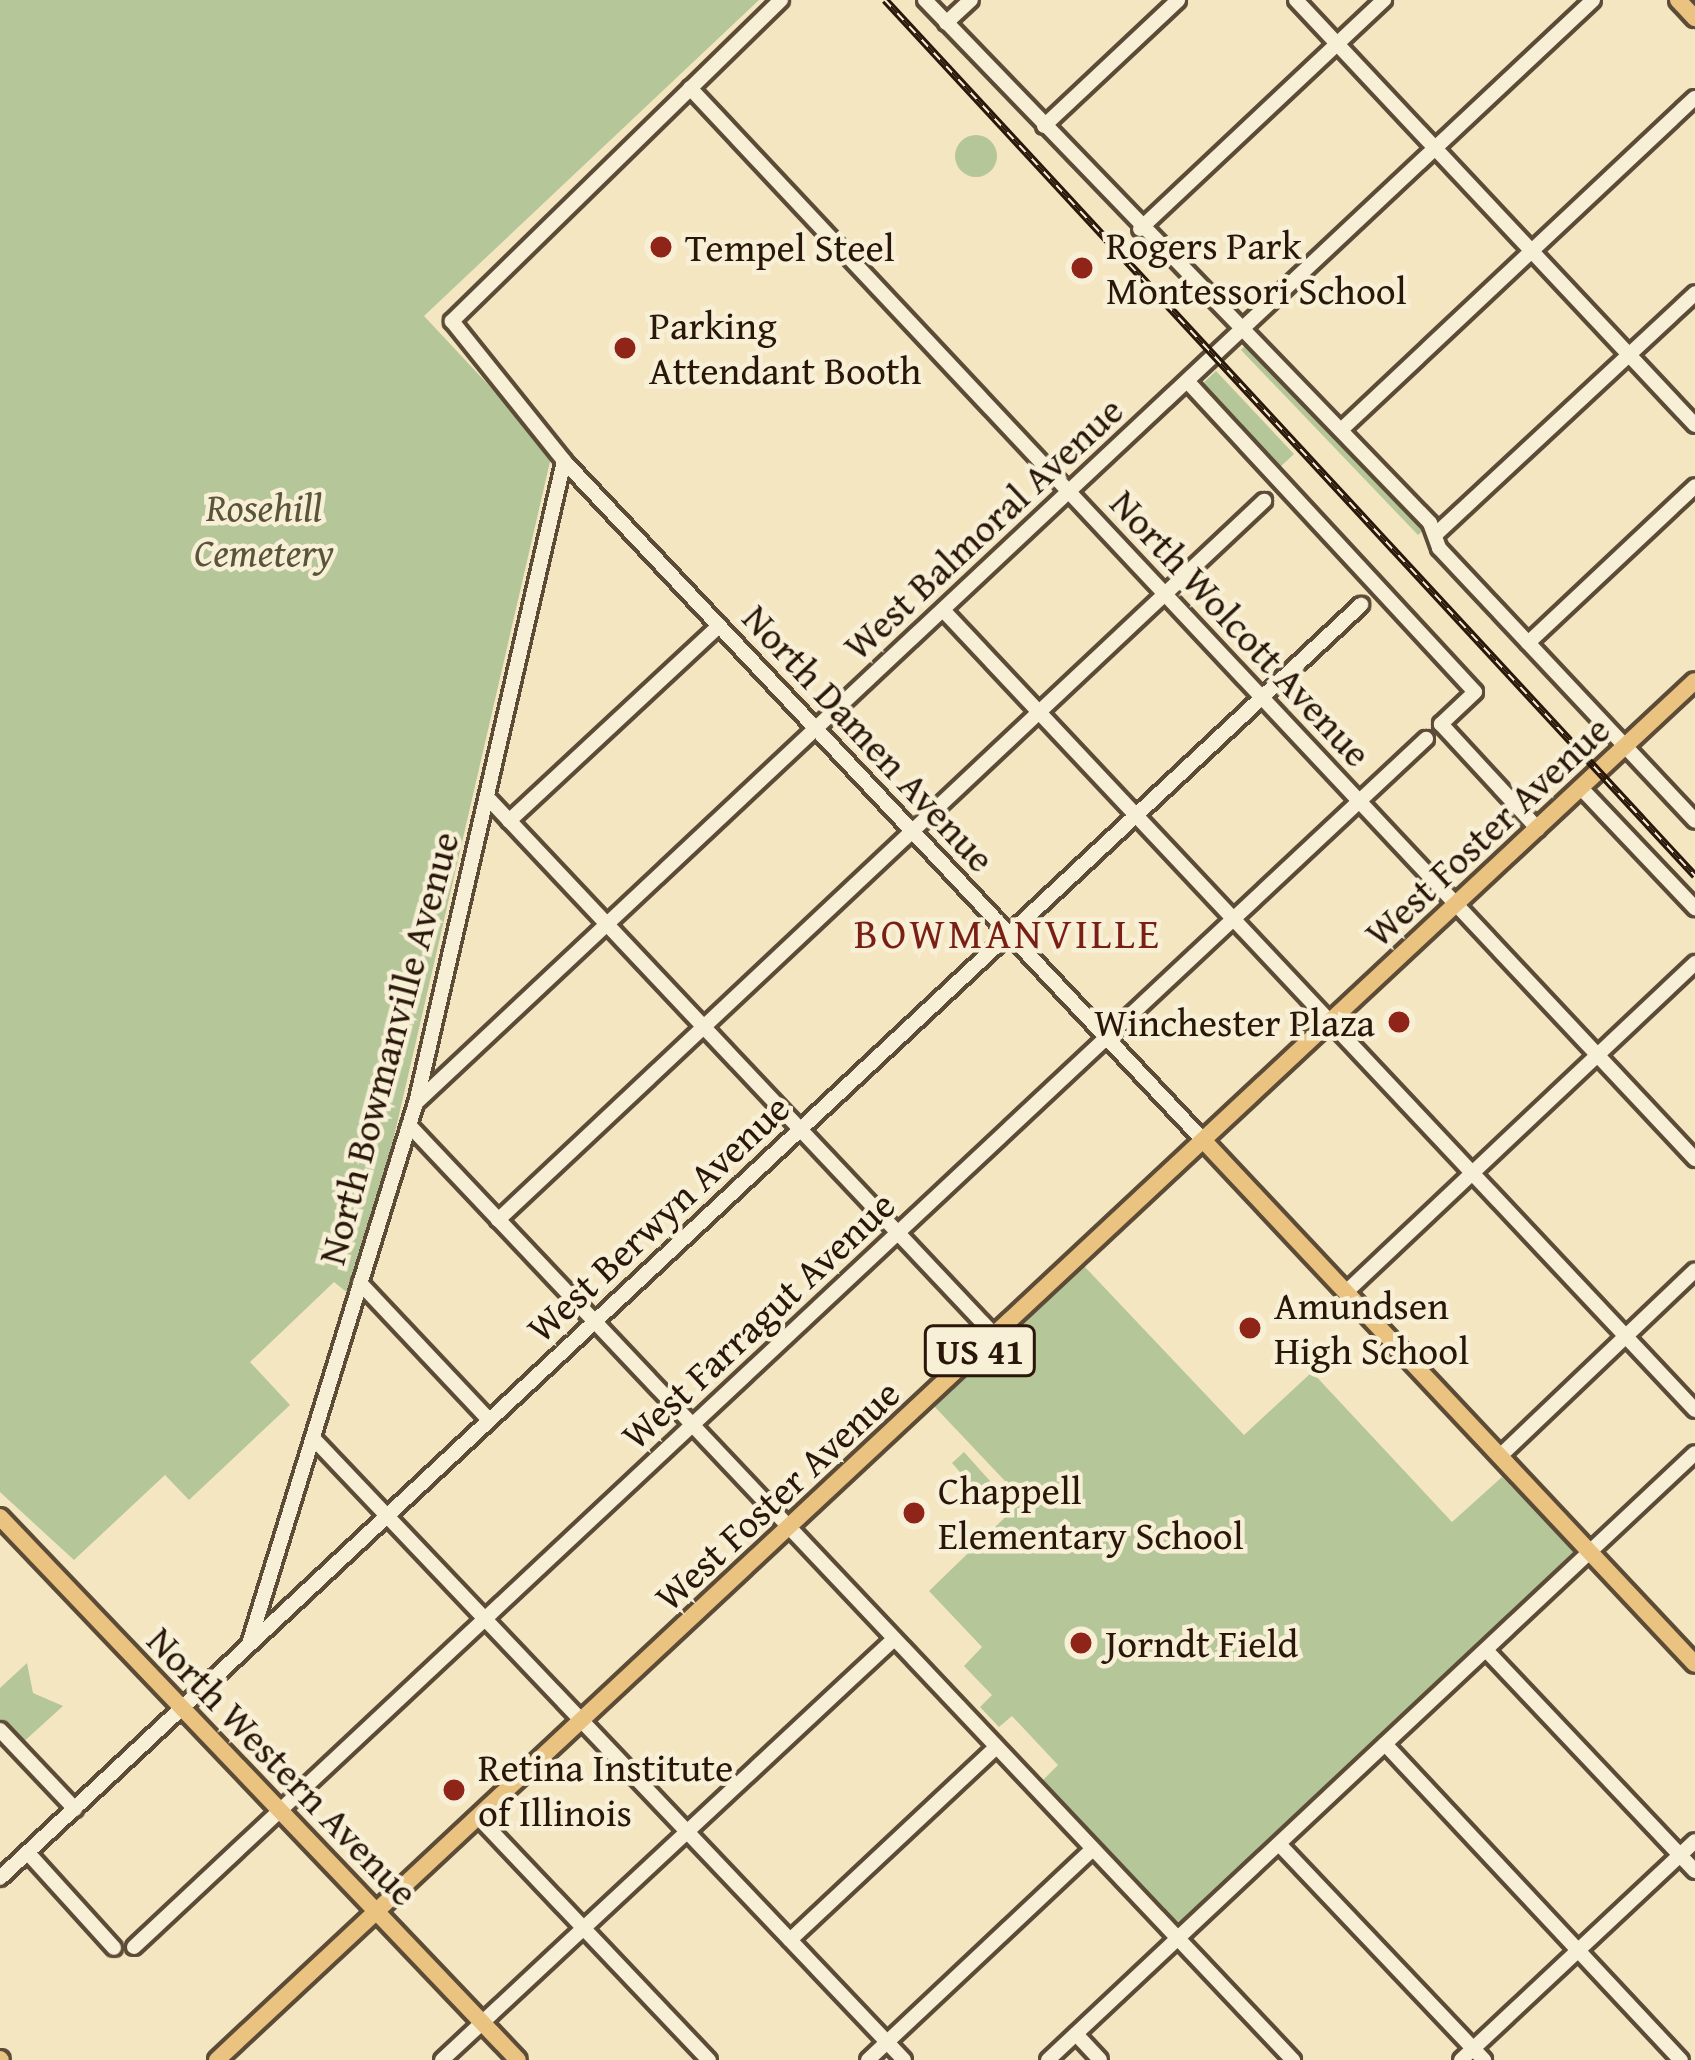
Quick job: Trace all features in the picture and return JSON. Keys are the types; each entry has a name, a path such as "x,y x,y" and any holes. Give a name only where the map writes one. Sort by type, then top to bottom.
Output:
{"main road":[{"path":"1678,0 1695,18"},
{"name":"West Foster Avenue","path":"217,2060 1695,681"},
{"name":"North Damen Avenue","path":"1204,1142 1695,1664"},
{"name":"North Western Avenue","path":"0,1516 518,2060"}],"street":[{"path":"690,88 781,0"},
{"path":"925,0 1140,229 1341,430 1528,643 1695,821"},
{"path":"946,23 971,0"},
{"path":"1044,126 1178,0"},
{"path":"1296,0 1695,425"},
{"path":"1140,229 1384,0"},
{"name":"West Balmoral Avenue","path":"416,1103 1593,0"},
{"name":"North Damen Avenue","path":"690,88 452,321 564,461 1204,1142"},
{"name":"North Wolcott Avenue","path":"690,88 1695,1159"},
{"path":"1341,430 1695,98"},
{"path":"1435,535 1695,293"},
{"path":"1188,382 1475,692 1441,724 1538,829"},
{"name":"North Bowmanville Avenue","path":"249,1645 416,1103 564,461"},
{"path":"1528,643 1695,486"},
{"path":"498,1220 1264,501"},
{"name":"West Berwyn Avenue","path":"0,1878 1361,605"},
{"path":"943,610 1695,1411"},
{"path":"509,821 719,626"},
{"name":"West Farragut Avenue","path":"134,1947 1426,739"},
{"path":"1581,788 1695,908"},
{"path":"487,797 995,1336"},
{"path":"1346,1292 1695,963"},
{"path":"409,1125 1293,2060"},
{"path":"1500,1456 1695,1270"},
{"path":"360,1283 489,1420"},
{"path":"313,1438 904,2060"},
{"path":"1048,2060 1695,1453"},
{"path":"442,2060 894,1639"},
{"path":"1486,1650 1695,1871"},
{"path":"0,1730 75,1810"},
{"path":"1385,1744 1682,2060"},
{"path":"790,1940 996,1747"},
{"path":"479,1818 709,2060"},
{"path":"1279,1844 1473,2056 1695,1841"},
{"path":"868,2060 1093,1849"},
{"path":"28,1853 114,1948"},
{"path":"1076,2034 1100,2060"}],"green space":[{"name":"Rosehill Cemetery","path":"0,0 759,0 424,316 552,453 377,1210 349,1294 334,1282 250,1362 290,1405 189,1500 165,1475 74,1560 0,1492"},
{"path":"976,135 991,141 997,156 991,171 976,177 961,171 955,156 961,141"},
{"path":"1250,341 1426,528 1418,535 1241,350"},
{"path":"1216,371 1294,454 1278,469 1200,386"},
{"path":"1084,1266 1244,1435 1312,1372 1452,1522 1502,1477 1577,1553 1181,1926 1043,1780 1058,1765 1012,1716 999,1727 980,1707 992,1695 964,1666 982,1647 929,1591 1023,1500 934,1406"},
{"path":"964,1452 998,1490 986,1502 952,1463"},
{"path":"27,1663 33,1693 63,1706 20,1745 0,1723 0,1688"}],"railway":[{"path":"885,0 1695,876"}],"place":[{"name":"Tempel Steel","path":"661,247"},
{"name":"Rogers Park Montessori School","path":"1082,268"},
{"name":"Parking Attendant Booth","path":"625,348"},
{"name":"Winchester Plaza","path":"1399,1022"},
{"name":"Amundsen High School","path":"1250,1328"},
{"name":"Chappell Elementary School","path":"914,1513"},
{"name":"Jorndt Field","path":"1081,1643"},
{"name":"Retina Institute of Illinois","path":"454,1790"}],"district":[{"name":"BOWMANVILLE","path":"1008,933"}]}
